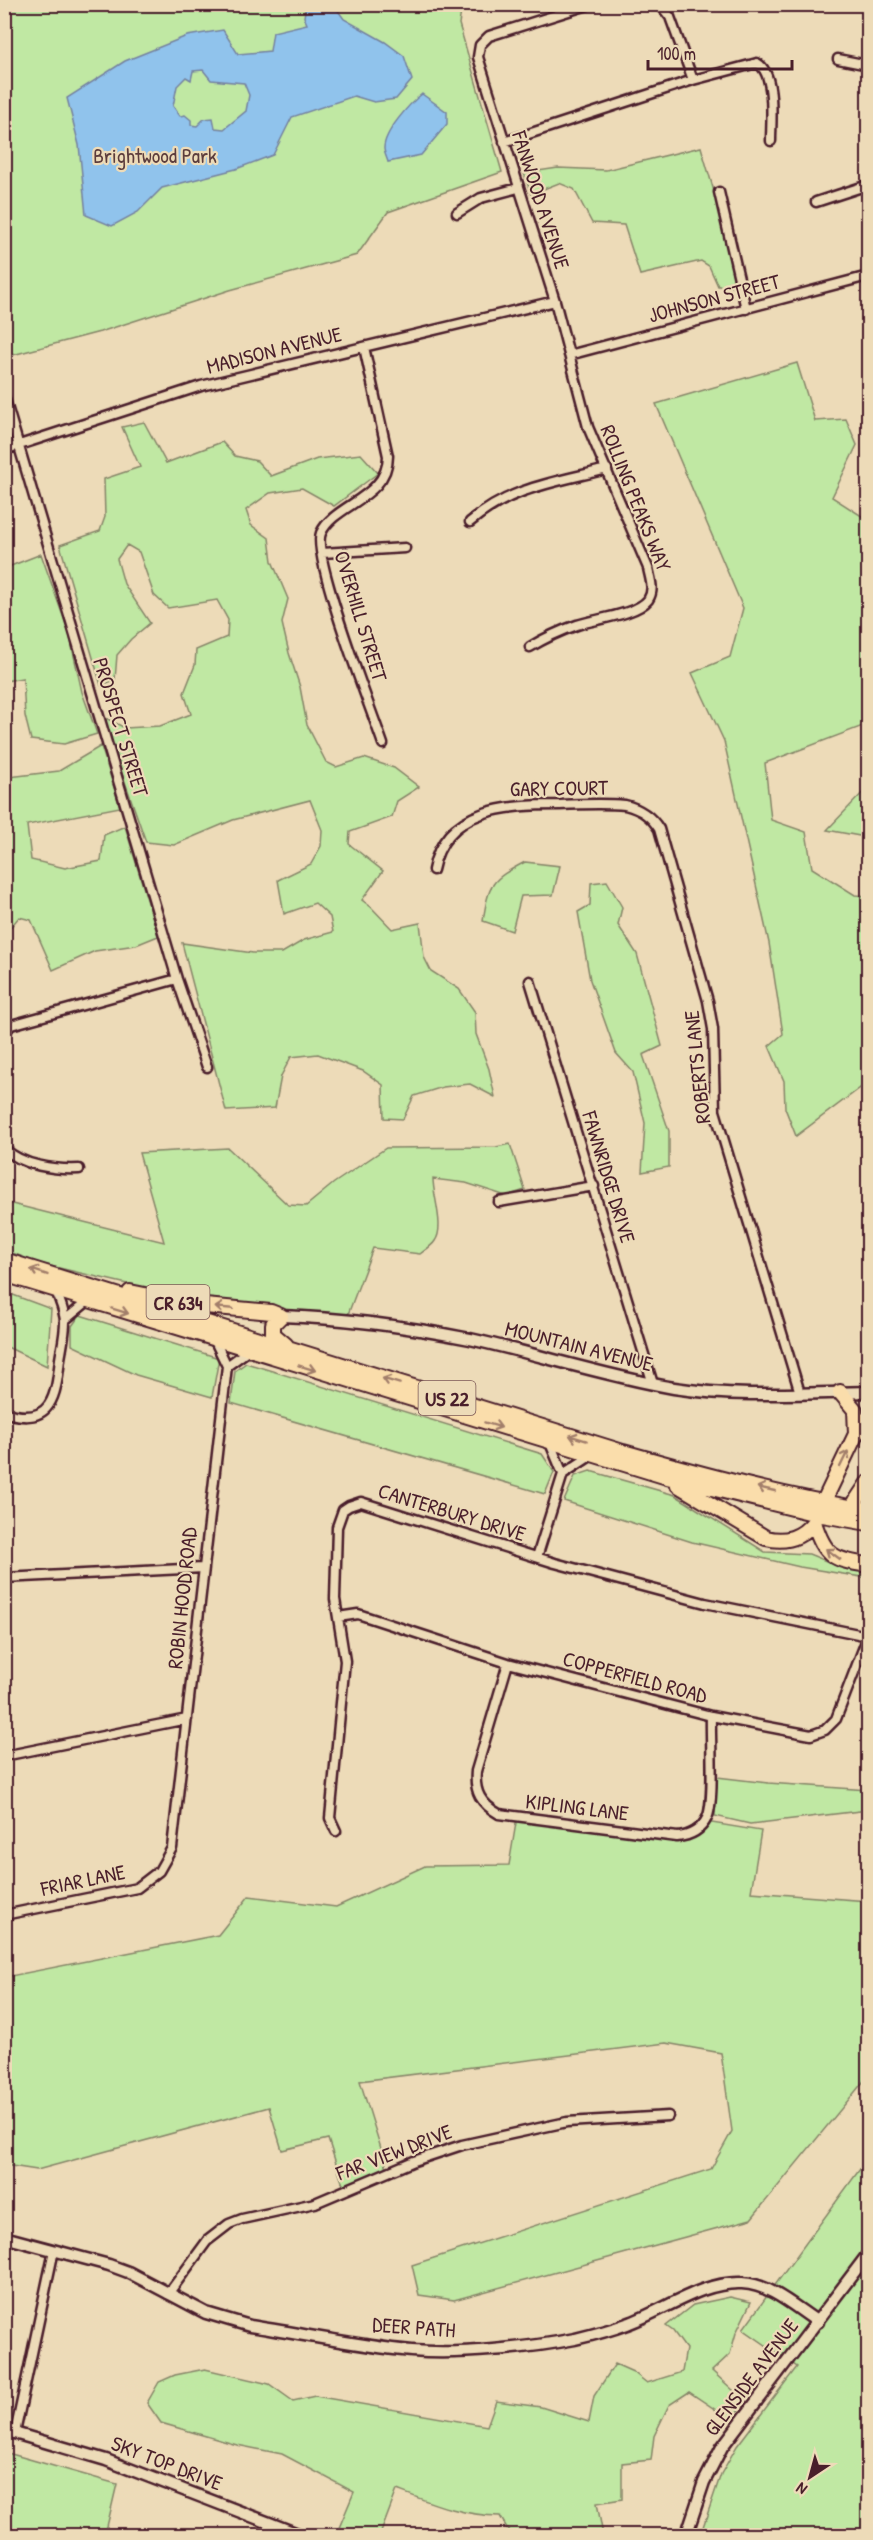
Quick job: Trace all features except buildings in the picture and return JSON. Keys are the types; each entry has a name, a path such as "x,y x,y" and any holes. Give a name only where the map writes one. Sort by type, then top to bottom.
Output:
{"highway":[{"name":"US 22","path":"4,1260 623,1452 701,1474 818,1513"},
{"name":"US 22","path":"4,1274 667,1477 818,1513 864,1516"},
{"name":"CR 634","path":"74,1283 194,1305 272,1312 281,1316"},
{"path":"281,1316 273,1324 271,1331 278,1340 296,1351"},
{"path":"840,1392 855,1410 856,1434"},
{"path":"667,1477 766,1538 778,1541 791,1539 806,1532 818,1513 856,1434 868,1418"},
{"path":"864,1516 858,1495 868,1483"},
{"path":"818,1513 820,1540 830,1554 844,1562 868,1565"}],"street":[{"name":"FANWOOD AVENUE","path":"569,355 555,301 477,57 480,45 489,36 591,4"},
{"path":"660,4 670,17 693,80"},
{"path":"838,58 868,65"},
{"path":"504,142 751,63 763,66 769,78 771,141"},
{"path":"816,202 868,185"},
{"path":"457,213 481,198 518,188"},
{"path":"719,192 746,309"},
{"name":"JOHNSON STREET","path":"569,355 868,276"},
{"name":"MADISON AVENUE","path":"4,450 201,386 555,301"},
{"name":"OVERHILL STREET","path":"364,347 388,456 388,468 382,480 321,532 322,553 325,576 383,744"},
{"name":"ROLLING PEAKS WAY","path":"530,647 577,625 635,609 649,599 652,590 648,568 588,427 569,355"},
{"name":"PROSPECT STREET","path":"4,396 177,979 207,1067"},
{"path":"470,522 489,506 517,492 607,469"},
{"path":"322,553 405,548"},
{"name":"GARY COURT","path":"433,870 435,858 448,837 463,823 491,809 522,805 614,804 636,808 643,812"},
{"name":"ROBERTS LANE","path":"643,812 659,829 708,1001 713,1029 715,1111 800,1393"},
{"path":"4,1033 11,1025 177,979"},
{"name":"FAWNRIDGE DRIVE","path":"530,981 654,1384"},
{"path":"4,1148 11,1155 58,1170 79,1169"},
{"path":"499,1202 594,1186"},
{"path":"4,1412 25,1417 33,1416 47,1409 53,1401 57,1390 65,1320 56,1290"},
{"path":"65,1320 88,1301"},
{"name":"MOUNTAIN AVENUE","path":"281,1316 428,1331 654,1384 708,1392 868,1392"},
{"path":"214,1339 227,1366 249,1350"},
{"name":"ROBIN HOOD ROAD","path":"175,1834 227,1366"},
{"path":"550,1443 563,1474"},
{"path":"537,1557 563,1474 592,1455"},
{"name":"CANTERBURY DRIVE","path":"336,1831 330,1818 345,1661 334,1578 337,1527 343,1510 356,1503 361,1502 537,1557 705,1603 868,1636"},
{"path":"4,1578 203,1568"},
{"name":"COPPERFIELD ROAD","path":"338,1617 358,1614 508,1663 711,1716 811,1735 825,1730 840,1713 868,1636"},
{"name":"KIPLING LANE","path":"508,1663 476,1771 475,1782 483,1803 499,1814 677,1837 691,1834 702,1826 710,1806 711,1716"},
{"path":"4,1756 187,1719"},
{"name":"FRIAR LANE","path":"4,1915 137,1888 154,1876 167,1860 175,1834"},
{"name":"FAR VIEW DRIVE","path":"168,2294 207,2241 229,2224 242,2219 315,2203 404,2165 462,2145 567,2122 668,2116"},
{"name":"DEER PATH","path":"4,2237 128,2272 206,2313 250,2326 410,2351 440,2352 501,2348 574,2339 627,2324 709,2288 740,2282 755,2284 775,2293 818,2322"},
{"path":"10,2431 54,2250"},
{"name":"GLENSIDE AVENUE","path":"686,2535 704,2482 722,2447 748,2409 818,2322 868,2254"},
{"name":"SKY TOP DRIVE","path":"10,2431 106,2460 303,2535"}],"green space":[{"name":"Brightwood Park","path":"5,5 462,5 459,24 502,172 388,212 357,255 230,290 100,332 5,357"},
{"path":"701,147 716,198 735,286 718,286 709,266 701,261 640,275 624,225 592,223 574,189 559,183 531,194 524,173 558,168 606,170"},
{"path":"797,363 815,421 846,419 857,445 832,497 868,520 868,719 863,726 765,763 771,820 806,832 812,868 855,895 868,896 868,1082 796,1136 785,1108 784,1081 769,1046 783,1034 769,943 724,741 692,673 730,657 743,608 656,404"},
{"path":"144,422 166,463 222,442 235,456 257,461 271,476 317,459 361,454 378,473 334,506 302,488 270,493 246,510 251,525 269,538 272,561 288,599 282,623 300,687 307,725 326,762 336,767 364,758 394,768 419,787 397,801 392,817 350,832 349,844 383,871 362,900 392,929 420,923 424,957 431,971 459,989 475,1012 476,1034 489,1069 495,1097 470,1084 443,1087 414,1096 403,1119 384,1118 383,1085 363,1071 318,1054 291,1057 281,1076 275,1108 226,1111 182,943 253,953 282,953 304,940 333,932 330,917 315,903 284,914 278,880 311,864 321,846 322,830 310,800 233,820 174,845 146,842 102,716 125,728 160,726 191,714 184,693 195,665 196,650 227,637 228,620 217,600 168,608 154,595 139,552 127,545 117,559 124,584 150,623 117,655 115,680 101,685 60,545 100,531 105,517 104,479 140,467 122,427"},
{"path":"41,554 69,633 82,692 97,734 64,744 31,740 25,716 23,678 5,681 5,564 8,567"},
{"path":"101,746 120,807 27,825 31,860 65,868 101,861 104,835 125,826 158,936 136,945 95,951 53,970 31,920 19,917 5,934 5,774 9,777 59,771"},
{"path":"868,787 868,842 865,837 827,830"},
{"path":"525,862 560,866 553,895 521,896 512,931 483,921 487,898 494,884 505,873"},
{"path":"607,881 622,907 618,925 637,954 662,1046 643,1055 669,1131 669,1167 642,1172 645,1123 633,1072 616,1053 590,980 578,912 590,905 591,883"},
{"path":"510,1144 525,1190 506,1196 466,1183 433,1179 439,1220 438,1235 435,1241 420,1254 373,1248 347,1317 195,1300 38,1263 5,1250 4,1202 164,1242 139,1153 228,1148 288,1205 306,1206 334,1183 386,1148 496,1147"},
{"path":"5,1292 51,1309 47,1366 5,1346"},
{"path":"80,1315 219,1358 212,1397 136,1375 72,1345 72,1326"},
{"path":"246,1363 542,1454 554,1472 545,1494 231,1403 235,1371"},
{"path":"590,1471 675,1495 765,1552 809,1554 836,1565 868,1570 868,1578 800,1567 692,1542 564,1501 575,1476"},
{"path":"717,1777 868,1790 868,1810 750,1824 715,1816"},
{"path":"518,1811 678,1836 700,1821 761,1831 751,1892 868,1901 868,2076 751,2219 454,2300 419,2295 412,2265 711,2169 732,2131 721,2053 666,2043 360,2081 388,2171 345,2191 328,2139 282,2150 269,2107 37,2170 5,2165 5,1977 218,1935 249,1896 336,1907 425,1866 509,1865"},
{"path":"868,2158 868,2535 700,2536 721,2474 737,2446 797,2367 743,2329"},
{"path":"730,2297 751,2302 736,2333 730,2354 712,2371 745,2401 731,2420 689,2392 669,2405 654,2436 651,2460 622,2463 622,2499 597,2503 603,2535 511,2535 500,2516 460,2511 397,2490 380,2535 336,2535 354,2492 282,2454 237,2445 161,2423 147,2403 159,2382 175,2375 205,2369 269,2384 293,2401 315,2396 487,2426 496,2401 541,2407 589,2422 594,2396 615,2364 633,2372 647,2383 682,2372 686,2349 673,2331 666,2326 693,2305"},
{"path":"4,2452 117,2484 105,2535 5,2535"}],"water":[{"path":"306,5 334,5 344,19 385,42 404,56 412,80 396,99 374,102 354,96 292,117 273,155 236,169 162,188 138,212 112,226 86,215 79,145 67,98 125,61 187,36 223,30 238,54 270,51 273,32 307,24 304,17","holes":["203,70 211,80 244,83 249,95 246,111 224,129 215,128 213,118 204,119 197,126 191,125 191,120 185,115 180,116 173,106 177,86 186,77 191,80 193,71"]},
{"path":"422,94 447,112 447,124 421,155 388,162 384,148 388,134 405,111"}]}
